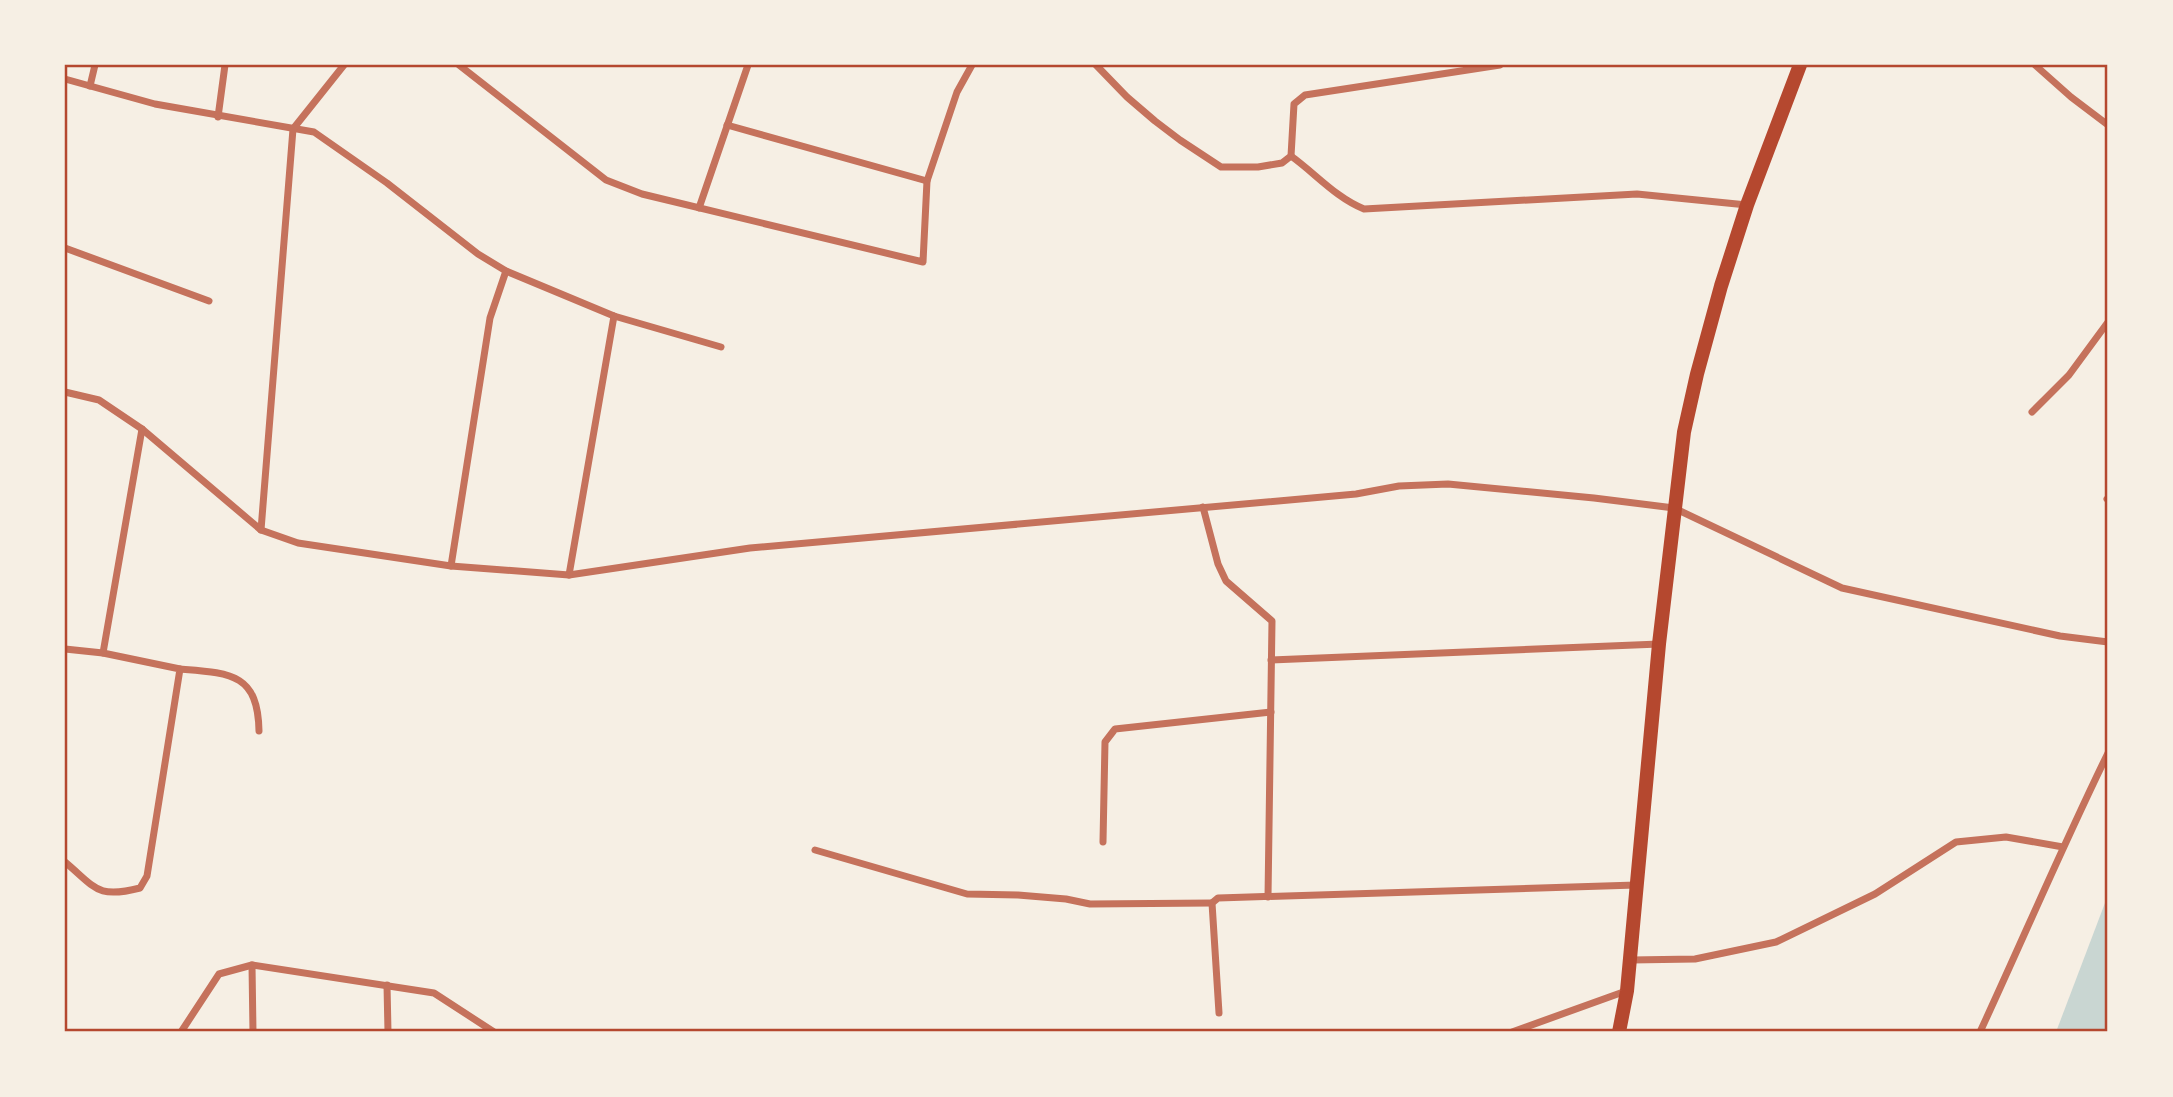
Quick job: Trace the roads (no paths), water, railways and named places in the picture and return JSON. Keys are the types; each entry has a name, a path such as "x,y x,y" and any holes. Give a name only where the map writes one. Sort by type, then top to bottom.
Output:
{"main road":[{"path":"1619,1032 1627,991 1659,644 1684,432 1721,286 1747,205 1800,65"}],"street":[{"path":"90,86 95,65"},
{"path":"218,117 225,65"},
{"path":"261,530 293,129 344,65"},
{"path":"459,65 606,180 642,194 923,261 927,181 957,92 972,65"},
{"path":"699,208 748,65"},
{"path":"1096,65 1155,121 1221,167 1258,167 1282,163 1291,156 1294,104 1305,95 1500,65"},
{"path":"2035,65 2108,125"},
{"path":"65,79 155,104 314,132 387,183 478,254 506,271 614,316 721,347"},
{"path":"727,125 927,181"},
{"path":"1291,156 1310,169 1336,195 1364,209 1637,194 1747,205"},
{"path":"65,248 209,301"},
{"path":"451,566 490,318 506,271"},
{"path":"569,575 614,316"},
{"path":"2032,412 2069,375 2108,322"},
{"path":"65,392 99,400 142,429 261,530 298,543 451,566 569,575 750,548 1356,494 1399,486 1448,484 1674,508 1842,587 2060,636 2108,642"},
{"path":"103,653 142,429"},
{"path":"1203,507 1217,564 1226,581 1272,621 1268,897"},
{"path":"1271,660 1659,644"},
{"path":"65,649 103,653 234,677 246,684 252,692 259,714 259,731"},
{"path":"65,862 102,892 119,893 140,888 147,876 180,669"},
{"path":"1103,842 1105,742 1115,729 1271,712"},
{"path":"1980,1032 2108,753"},
{"path":"1629,960 1695,958 1776,942 1875,894 1956,842 2006,837 2063,847"},
{"path":"816,850 967,894 1030,896 1090,904 1212,903 1218,898 1637,886"},
{"path":"1212,903 1219,1013"},
{"path":"252,965 253,1032"},
{"path":"181,1032 219,974 252,965 435,993 494,1032"},
{"path":"387,985 388,1032"},
{"path":"1512,1032 1627,991"}]}
